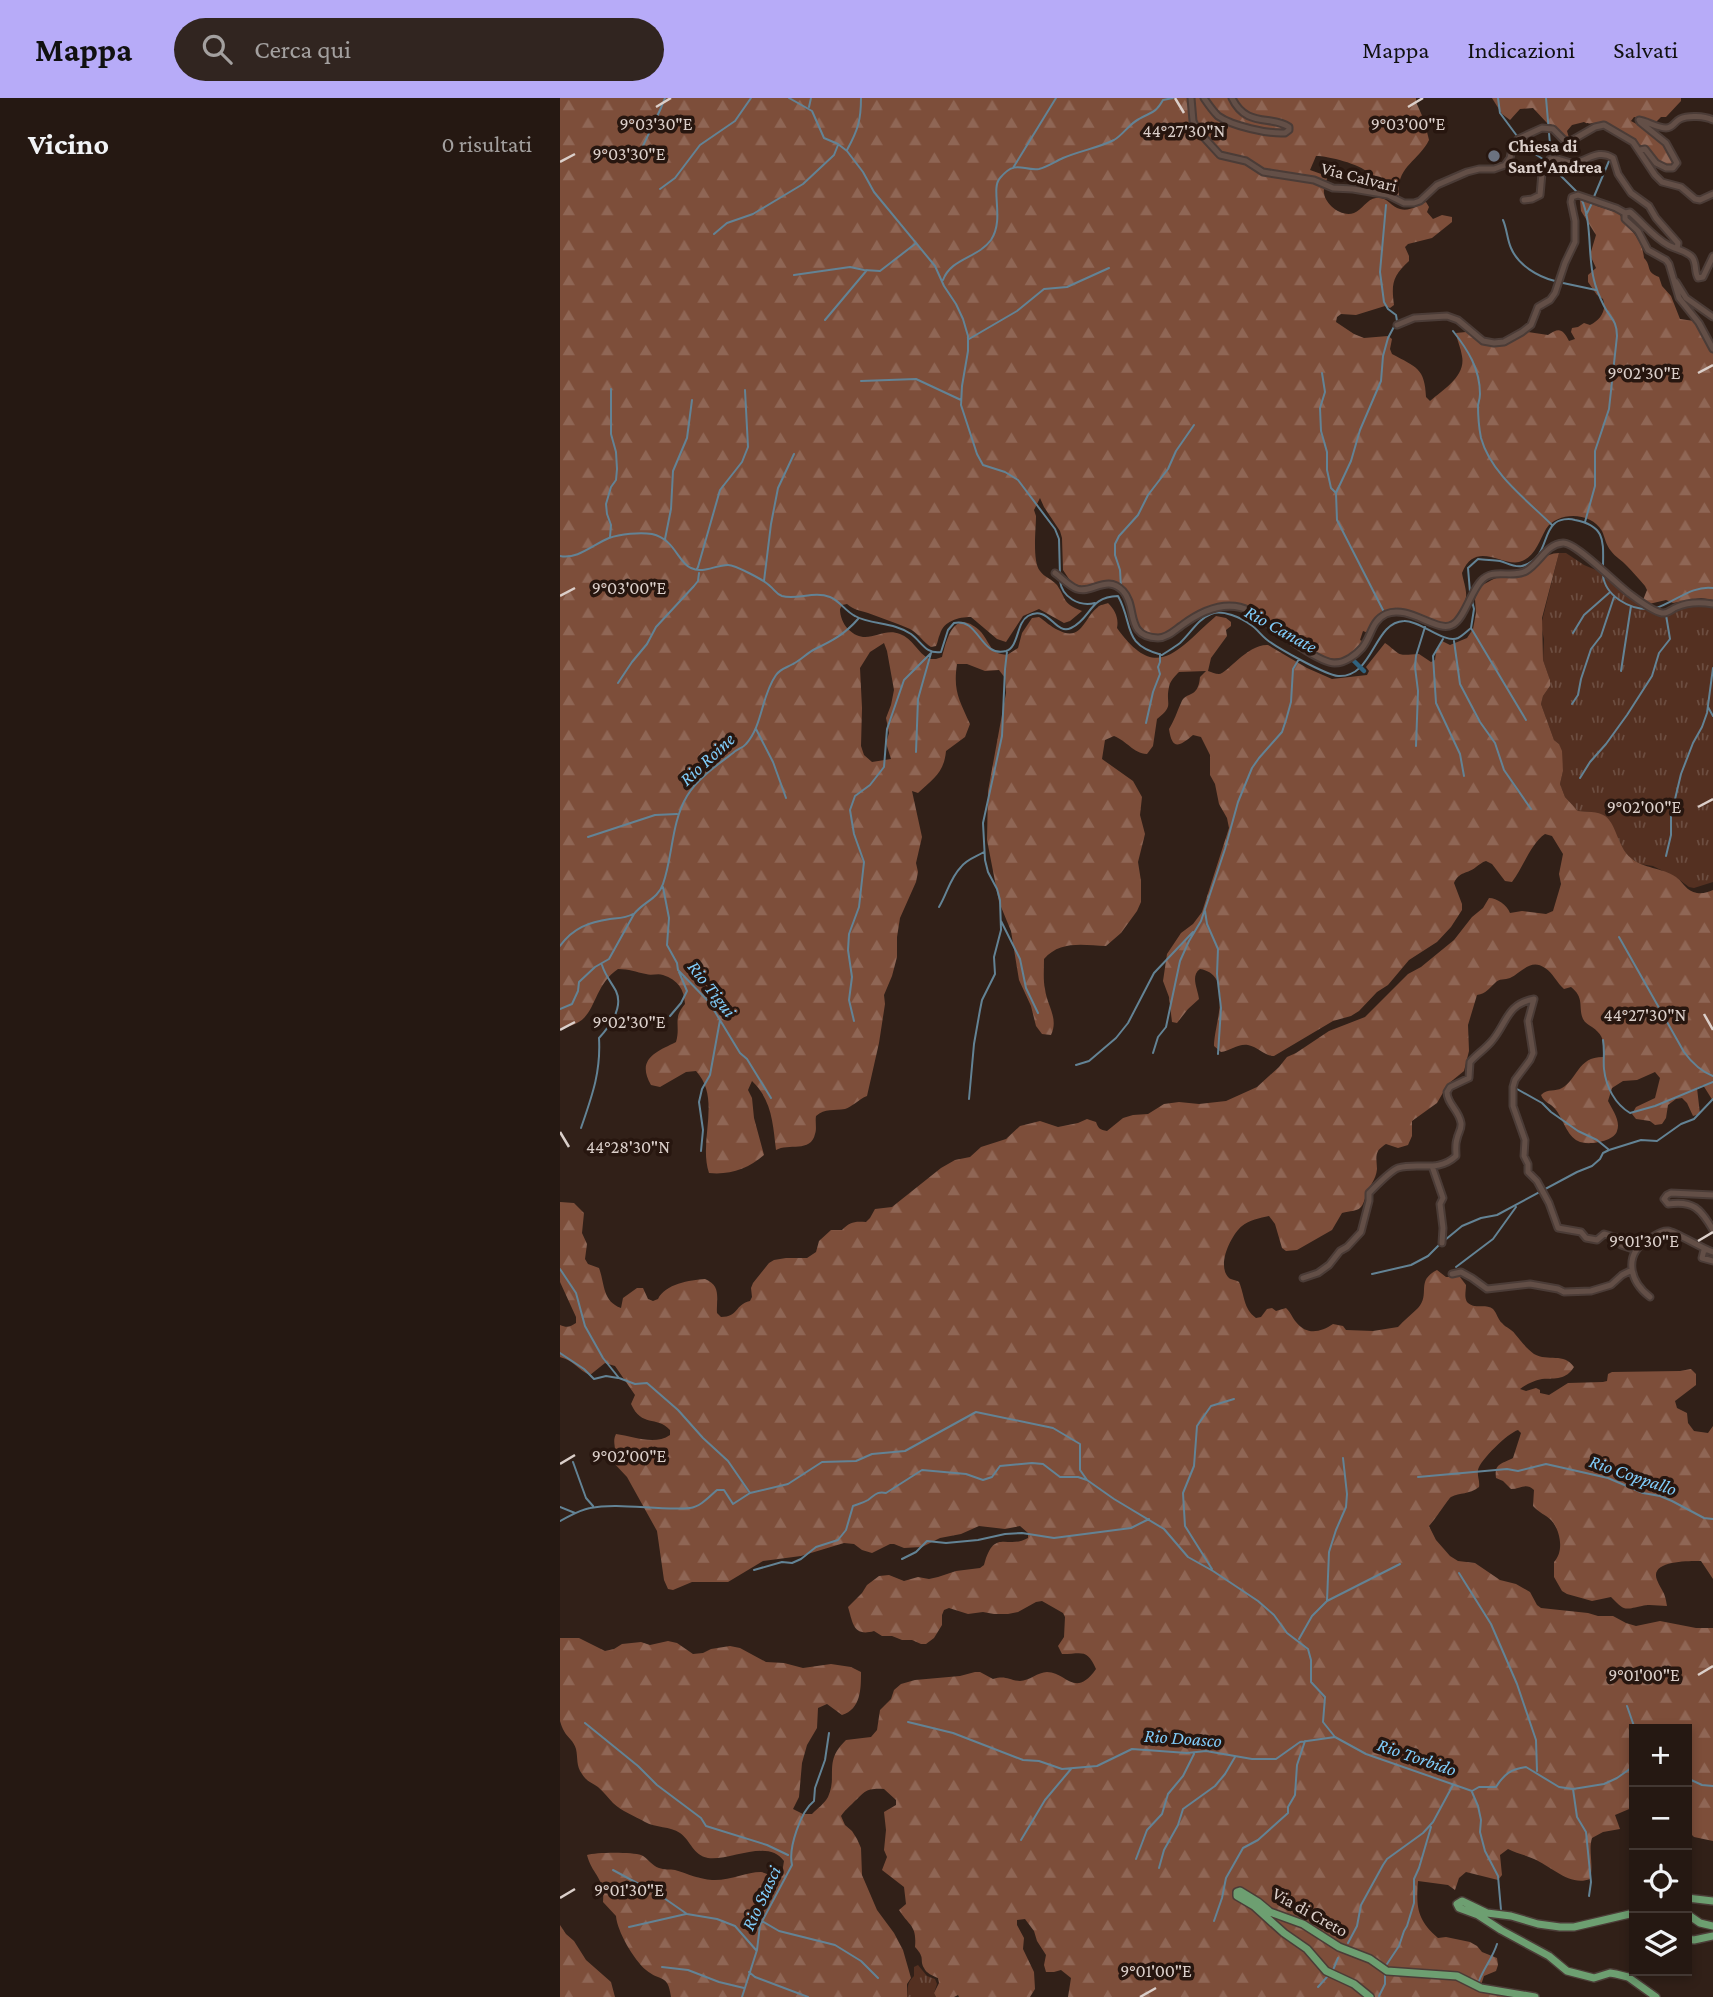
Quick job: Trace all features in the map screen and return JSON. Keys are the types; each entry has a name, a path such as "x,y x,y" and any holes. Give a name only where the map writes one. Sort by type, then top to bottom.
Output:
{"main road":[{"name":"Via di Creto","path":"1370,1997 1354,1984 1326,1971 1307,1949 1254,1906 1237,1896 1237,1892 1240,1891 1270,1912 1303,1924 1339,1947 1370,1959 1387,1971 1457,1976 1481,1988 1535,1997"},
{"path":"1692,1899 1713,1901"},
{"path":"1629,1914 1574,1927 1560,1927 1487,1913 1462,1901 1457,1904 1549,1955 1567,1971 1594,1978 1616,1974 1635,1982 1656,1997"},
{"path":"1692,1917 1700,1923 1713,1926"},
{"path":"1692,1940 1713,1936"}],"street":[{"name":"Via Calvari","path":"1191,98 1193,121 1198,131 1220,155 1246,161 1263,172 1314,180 1333,188 1386,195 1408,203 1420,201 1437,185 1466,172 1506,165 1518,139 1542,128 1549,127 1569,142 1595,127 1604,125 1629,139 1640,150"},
{"path":"1204,98 1216,114 1232,122 1277,133 1288,131 1289,127 1285,124 1251,117 1236,105 1232,98"},
{"path":"1713,120 1707,117 1688,117 1666,128 1639,120 1667,145 1677,163 1673,168 1662,166 1654,161 1645,149 1640,150 1655,175 1662,181 1681,187 1695,199 1700,200 1713,194"},
{"path":"1524,200 1540,195 1542,173 1549,160 1573,163 1602,154 1611,156 1618,174 1631,193 1649,205 1656,218 1678,243 1677,249"},
{"path":"1397,325 1414,318 1447,316 1458,320 1483,341 1494,343 1504,342 1531,325 1538,307 1550,300 1555,293 1575,242 1571,202 1572,197 1578,195 1625,213 1630,212 1656,238 1690,254 1696,275 1701,278 1713,256"},
{"path":"1625,213 1625,219 1638,231 1648,250 1666,260 1672,270 1679,298 1699,323 1713,349"},
{"path":"1673,276 1686,298 1713,317"},
{"path":"1055,573 1081,590 1105,584 1119,588 1127,597 1133,624 1144,635 1157,638 1171,633 1215,607 1244,608 1321,660 1335,663 1345,661 1362,649 1373,626 1384,615 1401,611 1449,627 1458,620 1480,581 1489,575 1525,572 1551,547 1559,544 1572,545 1608,576 1658,611 1667,612 1700,602 1713,604"},
{"path":"1303,1278 1318,1273 1329,1265 1361,1232 1371,1190 1394,1170 1402,1167 1443,1165 1456,1156 1461,1123 1447,1092 1450,1087 1469,1078 1470,1062 1490,1043 1512,1009 1519,1003 1534,999 1528,1021 1533,1052 1515,1080 1513,1106 1525,1140 1524,1156 1528,1172 1537,1181 1549,1203 1556,1225 1597,1240 1604,1234 1619,1238 1622,1246 1628,1248 1669,1231 1713,1256"},
{"path":"1432,1166 1443,1198 1440,1204 1442,1243"},
{"path":"1713,1195 1671,1194 1664,1199 1668,1204 1681,1202 1692,1205 1713,1230"},
{"path":"1641,1244 1632,1257 1632,1270 1642,1290 1650,1297"},
{"path":"1452,1274 1461,1272 1486,1289 1530,1284 1572,1293 1611,1285 1632,1270"}],"green space":[{"path":"560,98 1416,98 1429,140 1400,179 1399,197 1386,190 1369,173 1344,161 1316,156 1310,170 1324,175 1327,179 1324,189 1326,199 1333,208 1343,213 1354,213 1370,200 1380,198 1403,210 1426,202 1429,207 1427,212 1433,219 1442,215 1452,217 1452,222 1432,238 1405,247 1409,261 1394,280 1394,305 1356,315 1341,314 1336,322 1364,338 1388,336 1392,339 1392,354 1418,370 1424,380 1426,397 1430,401 1453,381 1461,370 1462,356 1456,333 1466,332 1482,343 1495,346 1528,332 1548,335 1560,330 1569,341 1575,339 1572,328 1597,321 1602,315 1604,303 1588,282 1588,275 1596,268 1590,255 1596,235 1581,211 1580,201 1582,198 1619,213 1638,238 1650,271 1659,277 1662,286 1671,296 1680,319 1694,321 1713,351 1713,600 1701,598 1673,603 1666,600 1649,604 1643,600 1647,590 1645,586 1613,553 1597,525 1583,517 1574,516 1551,523 1533,553 1524,560 1512,562 1481,556 1467,563 1462,573 1466,591 1465,602 1452,621 1444,624 1411,612 1391,610 1374,621 1368,633 1363,631 1360,640 1364,642 1355,652 1344,657 1332,659 1319,656 1249,607 1236,604 1215,604 1169,633 1152,635 1138,627 1128,597 1118,586 1083,588 1071,582 1063,570 1060,531 1040,498 1034,510 1038,566 1042,573 1057,585 1066,601 1082,611 1070,621 1064,623 1039,609 1023,616 1006,642 997,639 971,617 961,618 945,626 936,646 931,647 910,629 847,604 842,605 840,612 845,625 855,634 868,637 893,632 900,634 929,659 942,657 949,634 963,622 981,633 998,653 1007,655 1018,648 1022,633 1032,618 1039,617 1055,629 1072,633 1082,627 1099,606 1108,603 1116,614 1117,628 1131,645 1144,655 1156,658 1178,650 1216,616 1226,618 1231,622 1231,626 1226,630 1227,636 1211,658 1208,671 1223,673 1253,649 1268,645 1332,679 1367,675 1369,671 1366,667 1385,643 1399,654 1419,654 1431,662 1435,660 1442,641 1450,645 1467,638 1473,629 1475,599 1479,587 1499,577 1523,575 1545,557 1559,553 1542,618 1543,660 1550,686 1541,704 1554,740 1562,751 1563,771 1560,784 1565,797 1578,811 1599,813 1609,819 1623,848 1636,862 1676,877 1693,892 1713,890 1713,1101 1703,1085 1697,1088 1700,1114 1693,1116 1682,1098 1668,1105 1662,1124 1655,1125 1650,1121 1636,1119 1632,1114 1636,1107 1655,1098 1660,1078 1655,1072 1637,1080 1623,1081 1612,1088 1608,1101 1618,1123 1615,1135 1593,1143 1574,1139 1556,1110 1541,1095 1562,1088 1583,1064 1603,1057 1603,1040 1583,1019 1580,999 1575,991 1571,987 1564,989 1540,965 1531,965 1510,978 1498,980 1485,992 1477,995 1468,1025 1469,1051 1464,1071 1448,1084 1437,1103 1412,1121 1412,1136 1408,1145 1398,1148 1386,1144 1379,1150 1375,1176 1361,1207 1342,1213 1332,1230 1297,1250 1286,1251 1282,1248 1275,1224 1269,1216 1251,1221 1242,1226 1234,1236 1226,1251 1224,1266 1229,1278 1239,1282 1246,1306 1256,1318 1261,1317 1267,1309 1276,1311 1286,1308 1300,1326 1309,1331 1324,1329 1333,1324 1343,1326 1346,1330 1373,1331 1398,1327 1422,1303 1425,1283 1430,1274 1437,1270 1446,1277 1460,1277 1466,1285 1467,1302 1493,1309 1501,1322 1534,1354 1561,1358 1574,1367 1564,1376 1539,1380 1520,1389 1526,1391 1536,1388 1540,1393 1549,1395 1568,1383 1607,1381 1608,1374 1612,1372 1691,1369 1696,1374 1696,1385 1675,1401 1677,1408 1687,1413 1688,1423 1694,1431 1708,1433 1713,1426 1713,1579 1701,1561 1665,1565 1656,1573 1667,1606 1625,1608 1611,1597 1592,1601 1562,1591 1554,1577 1554,1562 1560,1547 1559,1535 1549,1518 1533,1506 1534,1490 1526,1486 1511,1489 1496,1478 1498,1467 1513,1458 1521,1433 1518,1430 1501,1441 1484,1460 1478,1470 1479,1487 1451,1497 1429,1526 1436,1540 1450,1556 1458,1561 1475,1563 1500,1580 1516,1584 1530,1592 1541,1608 1613,1616 1636,1626 1660,1621 1696,1628 1713,1628 1713,1841 1692,1835 1692,1724 1629,1724 1629,1809 1615,1815 1620,1829 1603,1832 1592,1838 1590,1879 1583,1881 1568,1878 1534,1859 1508,1849 1500,1855 1502,1875 1498,1880 1466,1872 1459,1878 1455,1890 1448,1885 1418,1881 1419,1912 1438,1938 1470,1942 1482,1952 1497,1958 1496,1971 1484,1976 1481,1985 1457,1973 1387,1968 1340,1945 1304,1922 1252,1908 1306,1951 1324,1973 1367,1997 1068,1997 1071,1978 1061,1970 1046,1972 1046,1955 1025,1919 1017,1920 1017,1925 1024,1938 1023,1949 1034,1972 1035,1989 1030,1997 936,1997 934,1993 939,1983 938,1978 925,1970 915,1947 912,1926 899,1910 906,1904 904,1887 882,1870 887,1857 884,1850 884,1812 896,1805 896,1800 884,1789 873,1789 863,1793 841,1816 861,1848 862,1875 877,1910 903,1950 911,1978 907,1984 907,1997 671,1997 668,1984 646,1970 627,1945 616,1916 603,1902 600,1881 587,1855 637,1854 659,1868 712,1880 761,1872 777,1878 782,1873 784,1861 777,1854 768,1851 717,1858 703,1856 695,1851 680,1833 649,1824 620,1809 598,1787 589,1782 579,1768 575,1746 560,1721 560,1638 579,1638 605,1651 622,1644 641,1642 650,1645 668,1641 677,1643 693,1654 730,1646 740,1648 766,1662 803,1668 831,1664 851,1667 861,1672 860,1691 853,1708 842,1715 827,1704 818,1708 817,1728 807,1745 802,1763 799,1797 793,1809 803,1814 812,1814 828,1797 833,1762 839,1748 846,1740 871,1737 877,1730 880,1710 901,1684 975,1672 993,1679 1020,1681 1047,1672 1076,1683 1089,1678 1096,1669 1087,1655 1062,1654 1058,1646 1064,1637 1065,1617 1063,1613 1042,1601 1008,1614 968,1614 949,1608 944,1610 942,1625 934,1638 926,1644 882,1636 874,1631 862,1632 855,1627 848,1607 867,1585 879,1576 889,1575 904,1581 918,1577 929,1579 956,1571 980,1568 992,1546 1028,1538 1028,1533 1020,1526 1005,1529 979,1526 961,1534 940,1538 922,1547 904,1548 890,1544 872,1553 854,1544 844,1543 801,1556 763,1561 728,1582 692,1582 673,1590 668,1589 664,1580 657,1531 627,1477 612,1461 616,1434 657,1440 670,1435 670,1430 660,1423 644,1419 635,1411 631,1404 635,1395 615,1366 605,1363 590,1375 560,1357 560,1325 567,1327 576,1323 576,1317 560,1282 560,1202 574,1203 584,1213 582,1233 587,1244 585,1259 588,1264 599,1268 607,1296 615,1305 621,1308 623,1298 637,1288 643,1288 648,1299 653,1301 672,1286 705,1279 716,1289 717,1313 721,1317 731,1315 741,1305 750,1301 753,1283 769,1263 786,1258 807,1258 816,1252 819,1241 831,1230 842,1230 852,1223 866,1222 875,1209 892,1207 941,1168 955,1160 970,1157 981,1147 1006,1139 1020,1126 1040,1121 1058,1127 1087,1119 1107,1131 1123,1118 1148,1114 1164,1104 1226,1101 1257,1087 1287,1057 1329,1031 1365,1017 1408,974 1454,940 1489,898 1501,902 1510,913 1522,911 1546,914 1553,911 1561,884 1559,874 1563,854 1552,836 1545,834 1531,849 1512,882 1505,881 1492,864 1486,861 1458,876 1454,883 1462,910 1451,927 1437,942 1409,960 1388,985 1351,1016 1333,1021 1274,1056 1245,1045 1221,1052 1214,1046 1220,1001 1217,980 1211,973 1200,969 1197,972 1195,979 1199,999 1177,1023 1172,1022 1169,997 1163,981 1167,954 1181,933 1193,924 1202,912 1229,828 1210,775 1210,755 1201,737 1193,735 1177,744 1170,736 1169,729 1183,699 1197,689 1200,677 1206,671 1179,672 1170,685 1168,707 1157,719 1153,746 1147,754 1114,736 1105,740 1102,759 1133,781 1142,797 1140,815 1145,834 1138,862 1141,902 1121,933 1106,946 1065,946 1044,959 1044,986 1054,1023 1051,1035 1042,1034 1036,1026 1031,1006 1019,980 1011,931 999,902 987,840 988,791 1006,693 1005,678 999,670 985,671 967,664 957,664 956,688 970,724 965,737 946,751 943,765 937,775 918,793 912,791 922,837 916,863 918,872 900,918 897,957 884,995 879,1043 867,1096 848,1108 819,1113 816,1116 816,1132 809,1144 776,1150 768,1104 752,1081 748,1090 764,1155 738,1170 709,1173 706,1147 709,1107 704,1082 696,1071 686,1072 660,1087 651,1085 647,1076 647,1063 650,1058 676,1042 678,1018 685,1004 682,990 676,982 661,974 648,975 618,969 604,983 588,1013 573,1025 560,1028","holes":["884,643 894,690 886,718 889,733 886,743 891,759 872,762 864,755 861,746 860,668 870,652"]},
{"path":"1492,98 1681,98 1666,117 1661,117 1656,122 1634,117 1631,121 1661,143 1674,164 1659,162 1647,149 1602,123 1584,122 1572,125 1567,131 1567,139 1533,108 1520,109 1510,120 1502,114"},
{"path":"1559,553 1566,553 1596,570 1636,601 1662,615 1687,607 1713,606 1713,882 1689,887 1653,866 1640,864 1629,857 1621,846 1610,821 1592,812 1578,811 1565,797 1560,784 1563,771 1559,744 1554,740 1541,704 1550,686 1550,680 1543,660 1544,639 1541,625"},
{"path":"1239,1894 1369,1961 1386,1973 1446,1977 1525,1997 1374,1997 1365,1989 1328,1969"},
{"path":"560,1925 586,1960 611,1982 615,1997 560,1997"},
{"path":"918,1965 927,1976 935,1979 936,1997 907,1997 914,1967"}],"waterway":[{"path":"641,150 665,98"},
{"path":"660,189 675,178 700,145 735,121 751,98"},
{"path":"789,98 812,111 824,138 847,151 874,192 935,266 956,304 968,336 961,405 977,454 983,465 1005,472 1018,480 1055,529 1059,539 1060,576"},
{"path":"809,107 811,98"},
{"path":"847,150 858,125 861,98"},
{"path":"1013,168 1056,98"},
{"path":"943,280 952,267 979,251 991,240 997,223 997,183 1006,172 1015,167 1039,169 1108,143 1135,121 1155,110 1163,100 1173,98"},
{"path":"1498,98 1500,113 1517,136"},
{"path":"1546,98 1551,156"},
{"path":"1521,140 1527,149 1546,161"},
{"path":"714,234 727,223 753,214 803,184 834,155 838,145"},
{"path":"1593,199 1609,161"},
{"path":"1550,165 1578,193"},
{"path":"1581,198 1587,218 1595,283 1617,331 1609,409 1595,451 1595,486 1585,522"},
{"path":"1586,215 1592,203"},
{"path":"1384,612 1337,520 1336,493 1381,381 1383,356 1397,321 1396,315 1384,302 1380,272 1386,205"},
{"path":"1503,220 1510,245 1518,260 1542,277 1555,281"},
{"path":"794,275 850,267 880,271 915,244"},
{"path":"969,339 1017,311 1044,289 1067,287 1109,268"},
{"path":"825,320 867,270"},
{"path":"1563,283 1596,290"},
{"path":"1453,331 1468,353 1478,376 1479,426 1486,451 1501,475 1552,525"},
{"path":"1322,373 1325,392 1320,408 1321,431 1327,452 1331,488 1336,493"},
{"path":"861,381 916,379 961,400"},
{"path":"610,537 611,525 606,504 616,480 617,469 611,434 611,389"},
{"path":"697,569 720,490 742,462 748,447 745,390"},
{"path":"665,539 671,509 673,471 687,438 692,400"},
{"path":"1121,587 1115,544 1138,515 1194,425"},
{"path":"764,581 778,488 794,454"},
{"name":"Rio Canate","path":"1470,592 1468,568 1478,559 1517,566 1530,563 1540,553 1550,529 1556,522 1564,519 1585,523 1598,531 1603,544 1603,569"},
{"name":"Rio Canate","path":"560,556 579,554 603,541 624,534 652,534 666,541 691,568 705,570 728,565 762,580 782,596 830,597 855,616 904,630 927,649 936,652 941,652 948,630 954,623 969,626 990,649 997,652 1006,651 1013,645 1021,624 1028,616 1041,614 1060,628 1071,628 1078,624 1095,604 1108,597 1118,596 1134,639 1149,651 1162,655 1180,643 1202,619 1221,613 1242,620 1280,648 1338,676 1350,674 1359,668 1386,630 1394,624 1410,622 1446,638 1458,638 1471,628 1474,609 1472,601"},
{"path":"618,683 656,627 698,581 699,573"},
{"name":"Rio Canate","path":"1603,575 1613,595 1634,607 1650,609"},
{"path":"1060,581 1064,592 1072,600 1083,604 1095,603"},
{"name":"Rio Canate","path":"1656,608 1691,591 1713,588"},
{"path":"1573,633 1584,615 1609,593"},
{"path":"1572,704 1578,695 1591,649 1601,636 1614,597"},
{"path":"1621,671 1631,606"},
{"path":"1580,778 1652,676 1659,653 1670,639 1666,615"},
{"name":"Rio Roine","path":"560,1009 572,1004 579,982 595,967 609,959 634,914 661,889 678,817 687,796 696,784 743,747 752,736 767,692 776,675 838,637 858,619"},
{"path":"1416,746 1418,691 1415,667 1425,627"},
{"path":"1471,628 1526,720"},
{"path":"1443,639 1433,656 1436,703 1460,754 1464,776"},
{"path":"1454,641 1460,684 1480,722 1495,743 1504,770 1531,809"},
{"path":"969,1099 980,1010 995,974 994,957 1001,930 1000,900 985,860 983,823 1002,736 1007,652"},
{"path":"916,752 918,699 931,653"},
{"path":"854,1021 849,1000 852,977 848,950 849,934 859,907 864,862 854,834 850,810 855,796 870,785 884,767 887,729 904,680 931,653"},
{"path":"1146,723 1160,674 1160,654"},
{"path":"1153,1053 1158,1037 1166,1027 1180,961 1201,921 1238,802 1252,768 1282,732 1291,702 1293,669 1299,659"},
{"name":"Rio Canate","path":"1353,660 1364,671"},
{"path":"1666,856 1671,835 1671,816 1681,774 1707,713 1713,668"},
{"path":"1708,707 1713,716"},
{"path":"756,729 773,762 786,798"},
{"path":"588,837 655,815 677,814"},
{"path":"939,907 957,871 966,862 984,852"},
{"name":"Rio Tigui","path":"663,887 669,918 667,945 678,970 709,1002 771,1098"},
{"path":"1205,911 1207,924 1218,949 1217,974 1221,1008 1218,1054"},
{"path":"560,946 582,927 633,914"},
{"path":"1001,921 1020,959 1026,988 1038,1013"},
{"path":"1076,1065 1089,1061 1116,1038 1128,1023 1154,973 1193,932"},
{"path":"1619,937 1684,1052 1704,1072 1713,1076"},
{"path":"581,1128 597,1073 599,1038 611,1022 618,1004 616,991 602,965"},
{"path":"670,1016 687,991 679,972"},
{"path":"701,1151 703,1130 699,1102 702,1089 710,1075 720,1020"},
{"path":"1603,1040 1607,1082 1616,1100 1630,1113 1655,1106 1713,1082"},
{"path":"1517,1089 1608,1149"},
{"path":"1445,1240 1462,1226 1497,1215 1592,1166 1609,1150 1641,1140 1657,1141 1681,1124 1694,1119 1713,1099"},
{"path":"1456,1267 1493,1239 1516,1207"},
{"path":"1372,1274 1411,1265 1428,1256 1440,1244"},
{"path":"560,1269 576,1293 585,1326 603,1358 619,1378 635,1384 647,1383 678,1410 728,1461 750,1493"},
{"path":"560,1353 594,1379 606,1376 618,1378"},
{"path":"1212,1569 1185,1526 1183,1493 1194,1466 1197,1426 1211,1406 1234,1399"},
{"path":"560,1521 582,1510 601,1506 690,1508 701,1504 717,1490 724,1490 733,1504 750,1493 788,1484 822,1462 856,1461 872,1454 905,1451 976,1412 1053,1428 1080,1444 1080,1470 1087,1480 1164,1529 1188,1557 1258,1601 1274,1615 1287,1633 1308,1649 1311,1682 1325,1697 1323,1722 1335,1737 1366,1754 1472,1791 1479,1787 1496,1787 1508,1773 1526,1767 1559,1787 1573,1789 1604,1784 1629,1770"},
{"path":"1299,1639 1312,1616 1327,1601 1329,1552 1346,1507 1343,1458"},
{"path":"573,1462 586,1498 593,1506"},
{"path":"754,1570 782,1562 792,1563 816,1547 838,1540 846,1530 853,1506 878,1493 886,1493 922,1470 966,1474 983,1480 992,1477 1000,1466 1032,1463 1043,1464 1060,1477 1087,1480"},
{"name":"Rio Coppallo","path":"1418,1477 1507,1469 1518,1471 1546,1464 1608,1478 1643,1493 1660,1496 1704,1518 1713,1519"},
{"path":"560,1507 575,1513"},
{"path":"902,1559 916,1552 927,1541 946,1543 1022,1533 1054,1538 1131,1528 1149,1519"},
{"path":"1327,1601 1400,1564"},
{"path":"1459,1573 1491,1624 1517,1684 1536,1740 1537,1771"},
{"path":"1627,1706 1633,1724"},
{"name":"Rio Doasco","path":"908,1722 953,1733 1023,1760 1039,1761 1062,1769 1097,1766 1132,1749 1187,1753 1206,1751 1252,1759 1276,1759 1300,1742 1335,1737"},
{"path":"585,1723 657,1785 701,1818 706,1826 767,1845 788,1855"},
{"name":"Rio Stasci","path":"742,1997 757,1950 760,1925 792,1865 792,1849 797,1830 814,1801 829,1733"},
{"path":"1214,1921 1226,1878 1243,1848 1258,1840 1288,1813 1288,1807 1295,1795 1297,1765 1305,1741"},
{"path":"1136,1859 1147,1830 1162,1814 1168,1794 1183,1776 1194,1754"},
{"path":"1159,1868 1164,1850 1178,1825 1183,1809 1215,1786 1235,1757"},
{"path":"1021,1840 1045,1800 1071,1769"},
{"name":"Rio Torbido","path":"1692,1780 1713,1786"},
{"path":"1348,1943 1357,1926 1361,1905 1383,1865 1433,1822 1453,1785"},
{"path":"1573,1789 1577,1817 1586,1832 1591,1882 1589,1896"},
{"path":"1472,1792 1478,1806 1485,1851 1498,1876 1501,1910"},
{"path":"1387,1964 1399,1946 1407,1926 1414,1903 1414,1879 1431,1827"},
{"path":"613,1870 661,1896 687,1914 717,1919 735,1926 756,1950"},
{"path":"629,1927 686,1914"},
{"path":"762,1921 779,1931 835,1945 861,1961 878,1978"},
{"path":"1479,1981 1497,1944"},
{"path":"1333,1970 1338,1958"},
{"path":"662,1967 688,1970 744,1988"},
{"path":"749,1972 755,1977 808,1997"},
{"path":"1379,1996 1385,1984 1385,1974"},
{"path":"1318,1987 1327,1977"}],"place":[{"name":"Chiesa di Sant'Andrea","path":"1494,156"}]}
